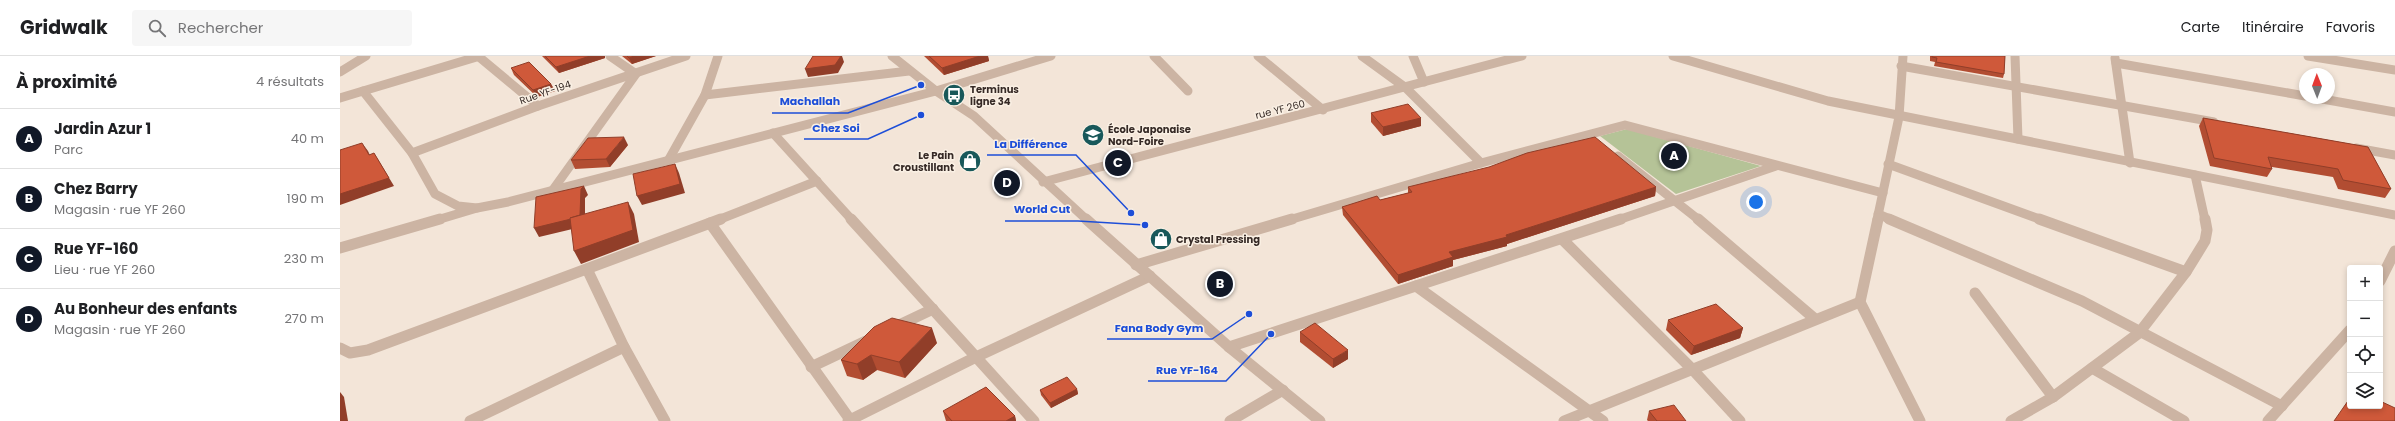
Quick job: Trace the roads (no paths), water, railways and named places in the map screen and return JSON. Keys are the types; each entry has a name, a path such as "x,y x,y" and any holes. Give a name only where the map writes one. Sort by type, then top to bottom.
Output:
{"street":[{"path":"340,72 366,56"},
{"path":"340,98 479,56 538,106"},
{"path":"552,190 631,84 636,74 610,56"},
{"name":"Rue YF-194","path":"412,153 538,106 686,56"},
{"path":"668,161 705,94 718,56"},
{"path":"892,56 936,91 974,116 1043,182 1229,347 1320,421"},
{"path":"340,248 477,208 668,161 936,91 1051,56"},
{"path":"1154,56 1188,91"},
{"path":"1258,56 1323,110"},
{"path":"1362,56 1406,88 1481,164"},
{"path":"1413,56 1424,82"},
{"name":"rue YF 260","path":"1043,182 1323,110 1522,56"},
{"path":"1673,56 1828,101 2130,163 2195,174 2395,215"},
{"path":"1903,56 1901,66 1899,116 1860,302 1920,421"},
{"path":"2015,56 2014,86 2018,139"},
{"path":"2308,56 2395,70"},
{"path":"2130,163 2120,104 2115,59 2299,95"},
{"path":"1901,66 2222,123"},
{"path":"705,94 909,71"},
{"path":"363,91 412,153 435,194 458,206 477,208"},
{"path":"2335,101 2395,112"},
{"path":"1136,265 1481,164 1619,126 1633,126 1776,166 1882,193"},
{"path":"773,133 1034,421"},
{"path":"1590,135 1676,200 1815,320"},
{"path":"2348,146 2395,155"},
{"path":"1888,164 2186,272"},
{"path":"1229,347 1562,239 1776,166"},
{"path":"2011,421 2053,397 2139,333 2186,272 2206,241 2207,230 2195,174"},
{"path":"340,348 344,352 350,354 368,350 710,223 817,181"},
{"path":"1878,214 2082,301 2139,333 2282,406"},
{"path":"710,223 850,421 976,357 1150,276"},
{"path":"1562,239 1693,370 1740,421"},
{"path":"2383,275 2395,251"},
{"path":"587,269 661,420"},
{"path":"1416,286 1603,421"},
{"path":"1975,293 2053,397"},
{"path":"1564,421 1587,410 1693,370 1860,302"},
{"path":"811,367 933,309"},
{"path":"2268,421 2347,333"},
{"path":"470,421 624,347"},
{"path":"2092,368 2184,421"},
{"path":"1230,421 1283,390"}],"place":[{"name":"Machallah","path":"921,85"},
{"name":"Terminus ligne 34","path":"954,95"},
{"name":"Chez Soi","path":"921,115"},
{"name":"École Japonaise Nord-Foire","path":"1093,135"},
{"name":"Jardin Azur 1","path":"1674,156"},
{"name":"Le Pain Croustillant","path":"970,161"},
{"name":"Rue YF-160","path":"1118,163"},
{"name":"Au Bonheur des enfants","path":"1007,183"},
{"name":"La Différence","path":"1131,213"},
{"name":"World Cut","path":"1145,225"},
{"name":"Crystal Pressing","path":"1161,239"},
{"name":"Chez Barry","path":"1220,284"},
{"name":"Fana Body Gym","path":"1249,314"},
{"name":"Rue YF-164","path":"1271,334"}]}
